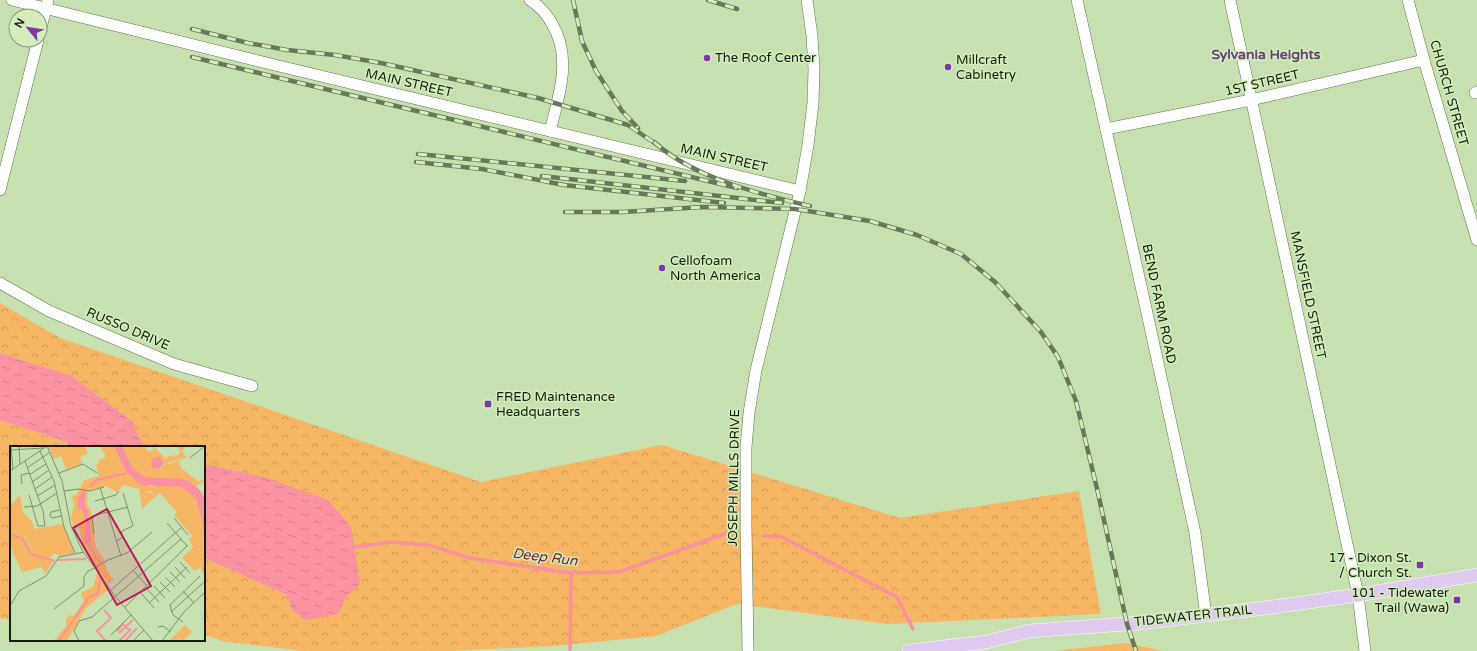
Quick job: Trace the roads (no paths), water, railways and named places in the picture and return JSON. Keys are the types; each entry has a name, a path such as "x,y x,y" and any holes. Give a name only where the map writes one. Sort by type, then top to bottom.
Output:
{"main road":[{"name":"TIDEWATER TRAIL","path":"909,651 986,642 1030,631 1206,616 1358,596 1477,575"}],"street":[{"name":"MAIN STREET","path":"12,0 47,4 285,68 800,191"},
{"path":"530,0 543,10 557,32 564,62 561,91 550,131"},
{"name":"JOSEPH MILLS DRIVE","path":"748,651 746,447 749,413 754,379 764,332 800,191 812,103 814,69 812,36 807,0"},
{"name":"BEND FARM ROAD","path":"1077,0 1195,534 1206,616"},
{"name":"MANSFIELD STREET","path":"1230,0 1358,596 1365,651"},
{"name":"CHURCH STREET","path":"1408,0 1424,60 1474,222 1477,240"},
{"path":"0,190 36,48"},
{"name":"1ST STREET","path":"1106,129 1251,100 1424,60"},
{"name":"RUSSO DRIVE","path":"0,283 49,312 174,364 252,386"}],"water":[{"path":"0,353 72,376 133,422 141,442 151,446 69,446 67,442 0,420"},
{"path":"205,464 264,477 328,500 351,527 360,584 347,596 338,614 305,620 292,610 287,595 205,558"}],"waterway":[{"name":"Deep Run","path":"355,547 390,542 428,545 470,558 571,573 619,572 727,533"},
{"name":"Deep Run","path":"764,536 782,537 897,597 913,629"},
{"path":"570,651 571,573"}],"railway":[{"path":"573,0 582,41 596,71 622,111 638,128"},
{"path":"708,0 737,9"},
{"path":"192,29 248,43 381,63 538,98 628,125 659,146"},
{"path":"192,57 737,188"},
{"path":"654,142 670,155 707,175 749,190 810,206"},
{"path":"418,154 685,181"},
{"path":"416,162 482,169 564,185 724,203"},
{"path":"542,176 782,203"},
{"path":"565,212 623,212 702,207 795,209 870,221 917,235 961,254 995,282 1041,332 1058,357 1076,401 1127,624 1136,651"}],"place":[{"name":"The Roof Center","path":"707,58"},
{"name":"Millcraft Cabinetry","path":"948,67"},
{"name":"Cellofoam North America","path":"662,268"},
{"name":"FRED Maintenance Headquarters","path":"488,404"},
{"name":"17 - Dixon St. / Church St.","path":"1420,565"},
{"name":"101 - Tidewater Trail (Wawa)","path":"1457,600"}],"district":[{"name":"Sylvania Heights","path":"1266,54"}]}
